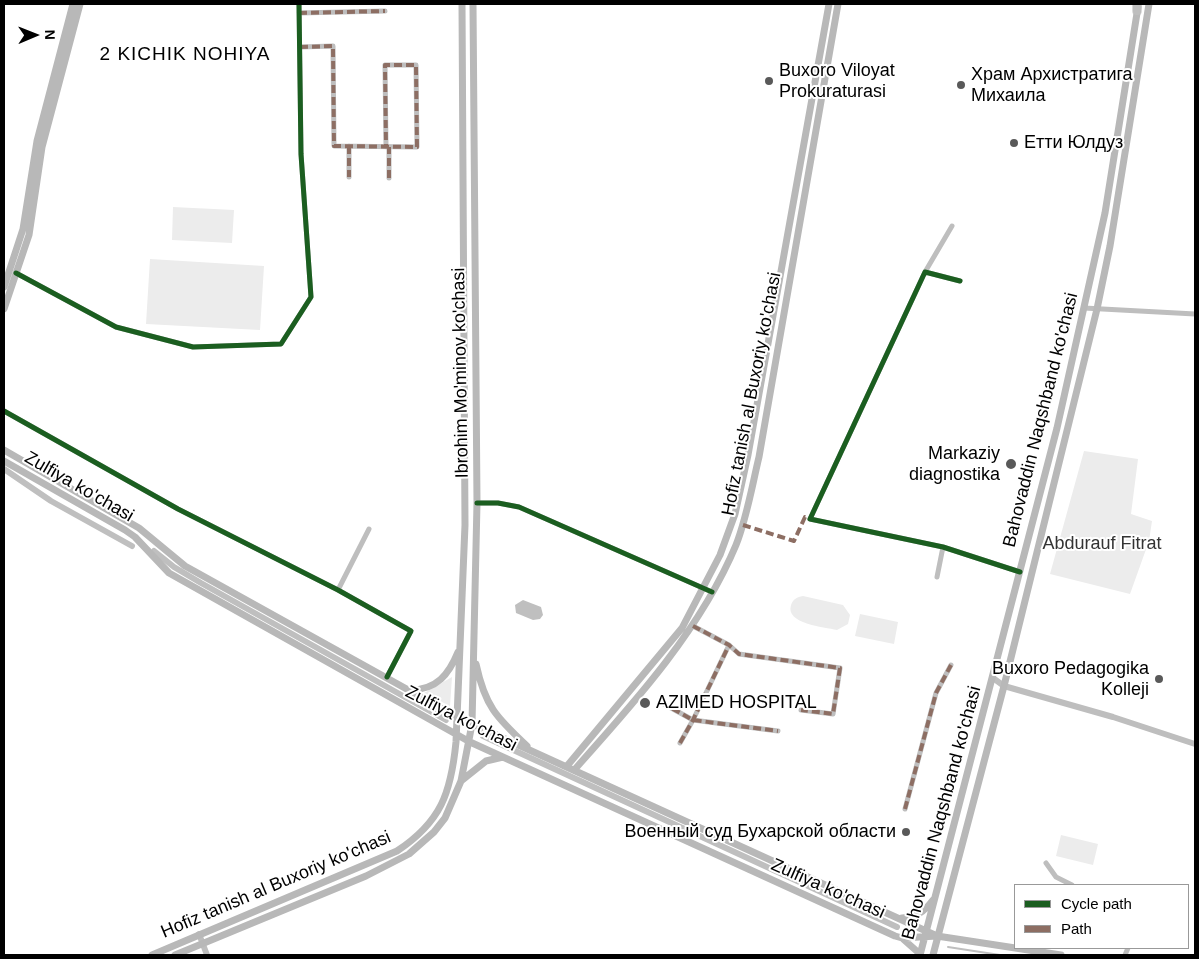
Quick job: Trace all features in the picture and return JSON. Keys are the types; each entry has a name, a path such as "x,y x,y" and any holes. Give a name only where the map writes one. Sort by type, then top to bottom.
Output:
{"main road":[{"path":"4,287 23,230 37,141 73,4"},
{"path":"4,309 29,235 42,147 80,4"},
{"name":"Ibrohim Mo'minov ko'chasi","path":"456,736 465,524 462,4"},
{"name":"Ibrohim Mo'minov ko'chasi","path":"470,742 477,525 473,4"},
{"name":"Hofiz tanish al Buxoriy ko'chasi","path":"688,629 703,588 720,555 735,514 748,455 829,4"},
{"name":"Hofiz tanish al Buxoriy ko'chasi","path":"575,769 688,629 712,592 735,546 752,487 838,4"},
{"name":"Bahovaddin Naqshband ko'chasi","path":"933,955 1004,686 1097,309 1110,246 1149,4"},
{"name":"Bahovaddin Naqshband ko'chasi","path":"920,955 994,678 1084,308 1105,213 1138,6"},
{"path":"798,175 807,176"},
{"name":"Zulfiya ko'chasi","path":"4,450 139,528 185,566 457,717 532,749 902,918 925,935"},
{"name":"Zulfiya ko'chasi","path":"4,461 125,530 135,537 169,573 456,736 902,938 925,935"},
{"path":"465,524 477,525"},
{"path":"567,766 688,629"},
{"path":"408,690 420,690 442,680 452,667 460,647"},
{"path":"473,651 482,690 491,708 502,722 532,749"},
{"name":"Hofiz tanish al Buxoriy ko'chasi","path":"152,955 362,868 410,842 432,822 443,804 453,772 456,736"},
{"name":"Hofiz tanish al Buxoriy ko'chasi","path":"174,955 366,876 409,854 434,832 445,818 461,781 470,742"},
{"path":"461,781 486,761 503,757"},
{"path":"902,918 914,917 925,911 936,896"},
{"path":"925,935 1014,948"},
{"path":"902,938 920,955"},
{"path":"1022,949 1061,955"}],"street":[{"path":"16,273 116,327 193,347 281,344 311,297 301,154 300,4"},
{"path":"299,13 385,11"},
{"path":"300,47 333,46 334,146 388,147 417,147 416,65 385,65 388,147 389,178"},
{"path":"349,146 349,177"},
{"path":"952,226 925,272 810,519 943,547 1020,572"},
{"path":"925,272 960,281"},
{"path":"1084,308 1195,314"},
{"path":"4,411 178,509 338,590 411,631 387,677"},
{"path":"477,503 498,502 519,507 712,592"},
{"path":"338,590 369,529"},
{"path":"936,577 943,547"},
{"path":"688,629 729,645 739,654 840,668 833,714 801,710"},
{"path":"680,743 729,645"},
{"path":"905,809 936,693 951,665"},
{"path":"994,678 1004,686 1113,717 1195,744"},
{"path":"662,703 693,720 778,731"},
{"path":"1046,863 1056,877 1070,884"},
{"path":"199,934 207,955"}],"green space":[{"path":"173,207 234,210 232,243 172,240"},
{"path":"150,259 264,266 260,330 146,324"},
{"name":"Abdurauf Fitrat","path":"1084,451 1138,459 1131,514 1152,521 1149,541 1130,594 1050,574"},
{"path":"803,596 843,605 850,615 848,624 837,630 807,624 799,620 791,611 791,605 793,601"},
{"path":"860,614 898,622 894,644 855,636"},
{"path":"452,677 450,706 424,693"},
{"path":"1061,835 1098,844 1093,865 1056,856"}],"shaded area":[{"path":"523,600 541,607 543,615 540,619 533,620 516,613 515,605"}],"waterway":[{"path":"4,469 51,501 132,546"},
{"path":"154,551 174,567 201,583 446,720"},
{"path":"483,736 897,927"},
{"path":"948,947 1000,955"}],"marked path":[{"path":"299,13 385,11"},
{"path":"300,47 333,46 334,146 417,147 416,65 385,65 386,147"},
{"path":"349,146 349,177"},
{"path":"389,147 389,178"},
{"path":"743,525 794,541 805,517 810,519"},
{"path":"693,626 729,645 739,654 840,668 833,714 801,710"},
{"path":"680,743 729,645"},
{"path":"905,809 936,693 951,665"},
{"path":"662,703 693,720 778,731"}],"cycle path":[{"path":"16,273 116,327 193,347 281,344 311,297 301,154 299,4"},
{"path":"960,281 925,272 810,519 943,547 1020,572"},
{"path":"4,411 178,509 338,590 411,631 387,677"},
{"path":"477,503 498,503 519,507 712,592"}],"place":[{"name":"Buxoro Viloyat Prokuraturasi","path":"769,81"},
{"name":"Храм Архистратига Михаила","path":"961,85"},
{"name":"Етти Юлдуз","path":"1014,143"},
{"name":"Markaziy diagnostika","path":"1011,464"},
{"name":"Buxoro Pedagogika Kolleji","path":"1159,679"},
{"name":"AZIMED HOSPITAL","path":"645,703"},
{"name":"Военный суд Бухарской области","path":"906,832"}],"district":[{"name":"2 KICHIK NOHIYA","path":"185,55"}]}
